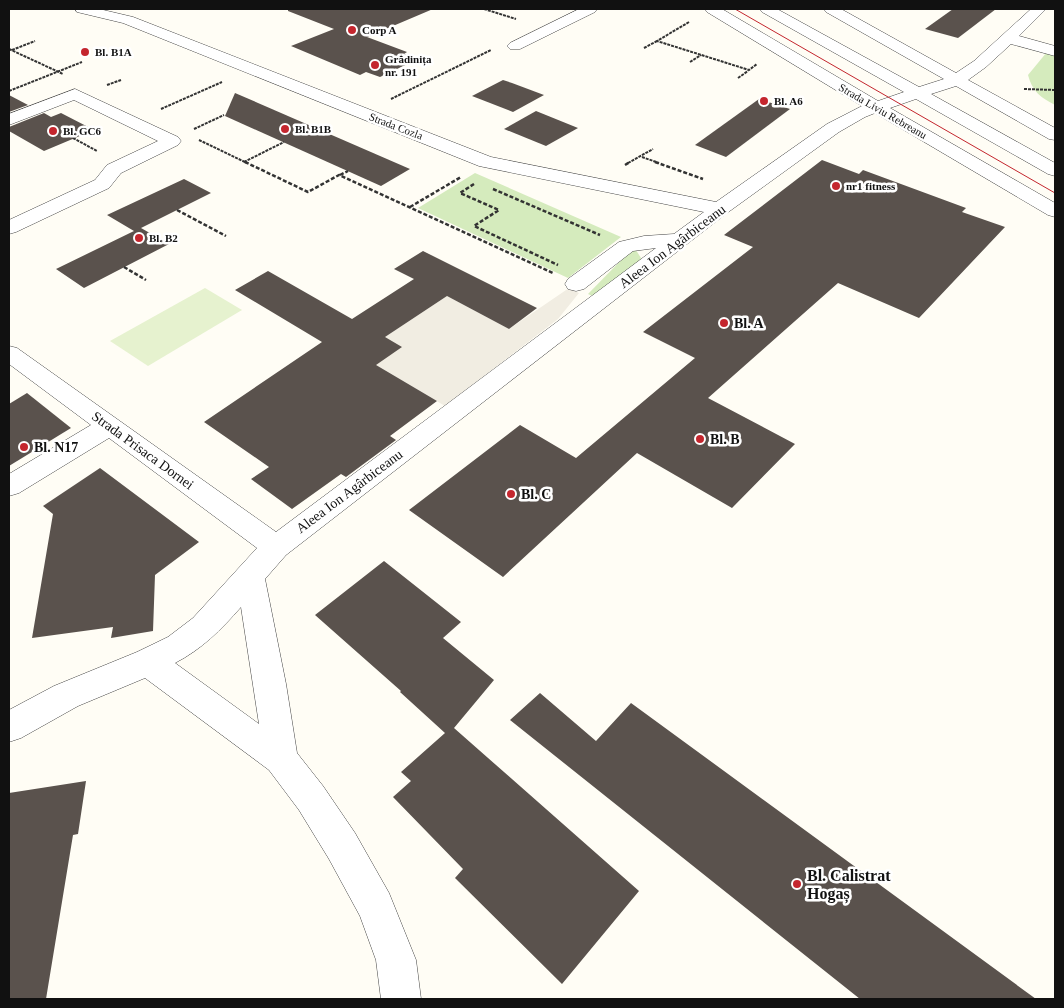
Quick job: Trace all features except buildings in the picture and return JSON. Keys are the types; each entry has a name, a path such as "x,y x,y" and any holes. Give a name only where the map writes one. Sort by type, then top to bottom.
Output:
{"street":[{"name":"Strada Cozla","path":"82,9 128,20 486,162 720,209"},
{"path":"515,46 590,9"},
{"name":"Strada Liviu Rebreanu","path":"712,9 773,47 1055,211"},
{"path":"767,9 1055,170"},
{"path":"831,9 1055,135"},
{"name":"Aleea Ion Agârbiceanu","path":"9,727 66,696 148,662 179,646 204,627 276,547 720,209 820,137 859,112 957,80 980,64 1039,9"},
{"path":"1008,38 1055,50"},
{"path":"9,120 75,94 172,141 114,169 102,184 9,228"},
{"name":"Aleea Ion Agârbiceanu","path":"820,137 835,134 876,118 893,117"},
{"path":"576,284 626,246 644,242 680,240"},
{"name":"Strada Prisaca Dornei","path":"9,353 276,547"},
{"path":"9,486 110,426"},
{"path":"250,576 270,684 281,759"},
{"path":"148,662 281,759 311,798 342,846 376,906 396,960 401,999"}],"path":[{"path":"644,48 689,22"},
{"path":"12,50 35,41"},
{"path":"657,41 749,70"},
{"path":"362,113 506,44 515,46"},
{"path":"690,62 701,55"},
{"path":"9,91 82,62"},
{"path":"738,78 758,64"},
{"path":"156,111 252,69"},
{"path":"193,130 224,115"},
{"path":"244,162 284,142"},
{"path":"642,157 742,194"},
{"path":"410,207 486,162"},
{"path":"308,192 348,171"},
{"path":"339,175 576,284"},
{"path":"463,176 477,182 460,193 499,210 474,226 560,265"},
{"path":"486,186 626,246"},
{"path":"177,210 226,236"},
{"path":"593,240 600,235"},
{"path":"124,267 146,280"}],"green space":[{"path":"1047,52 1055,54 1055,105 1045,100 1038,93 1028,75"},
{"path":"475,173 621,237 568,278 418,208"},
{"path":"634,247 641,258 642,270 607,303 588,294"},
{"path":"205,288 242,310 148,366 110,341"}],"shaded area":[{"path":"569,288 579,293 558,319 445,406 396,377 388,382 369,370 385,337 447,296 509,329"}],"tram line":[{"path":"735,9 1055,193"}],"place":[{"name":"Corp A","path":"352,30"},
{"name":"Bl. B1A","path":"85,52"},
{"name":"Grădinița nr. 191","path":"375,65"},
{"name":"Bl. A6","path":"764,101"},
{"name":"Bl. B1B","path":"285,129"},
{"name":"Bl. GC6","path":"53,131"},
{"name":"nr1 fitness","path":"836,186"},
{"name":"Bl. B2","path":"139,238"},
{"name":"Bl. A","path":"724,323"},
{"name":"Bl. B","path":"700,439"},
{"name":"Bl. N17","path":"24,447"},
{"name":"Bl. C","path":"511,494"},
{"name":"Bl. Calistrat Hogaș","path":"797,884"}]}
